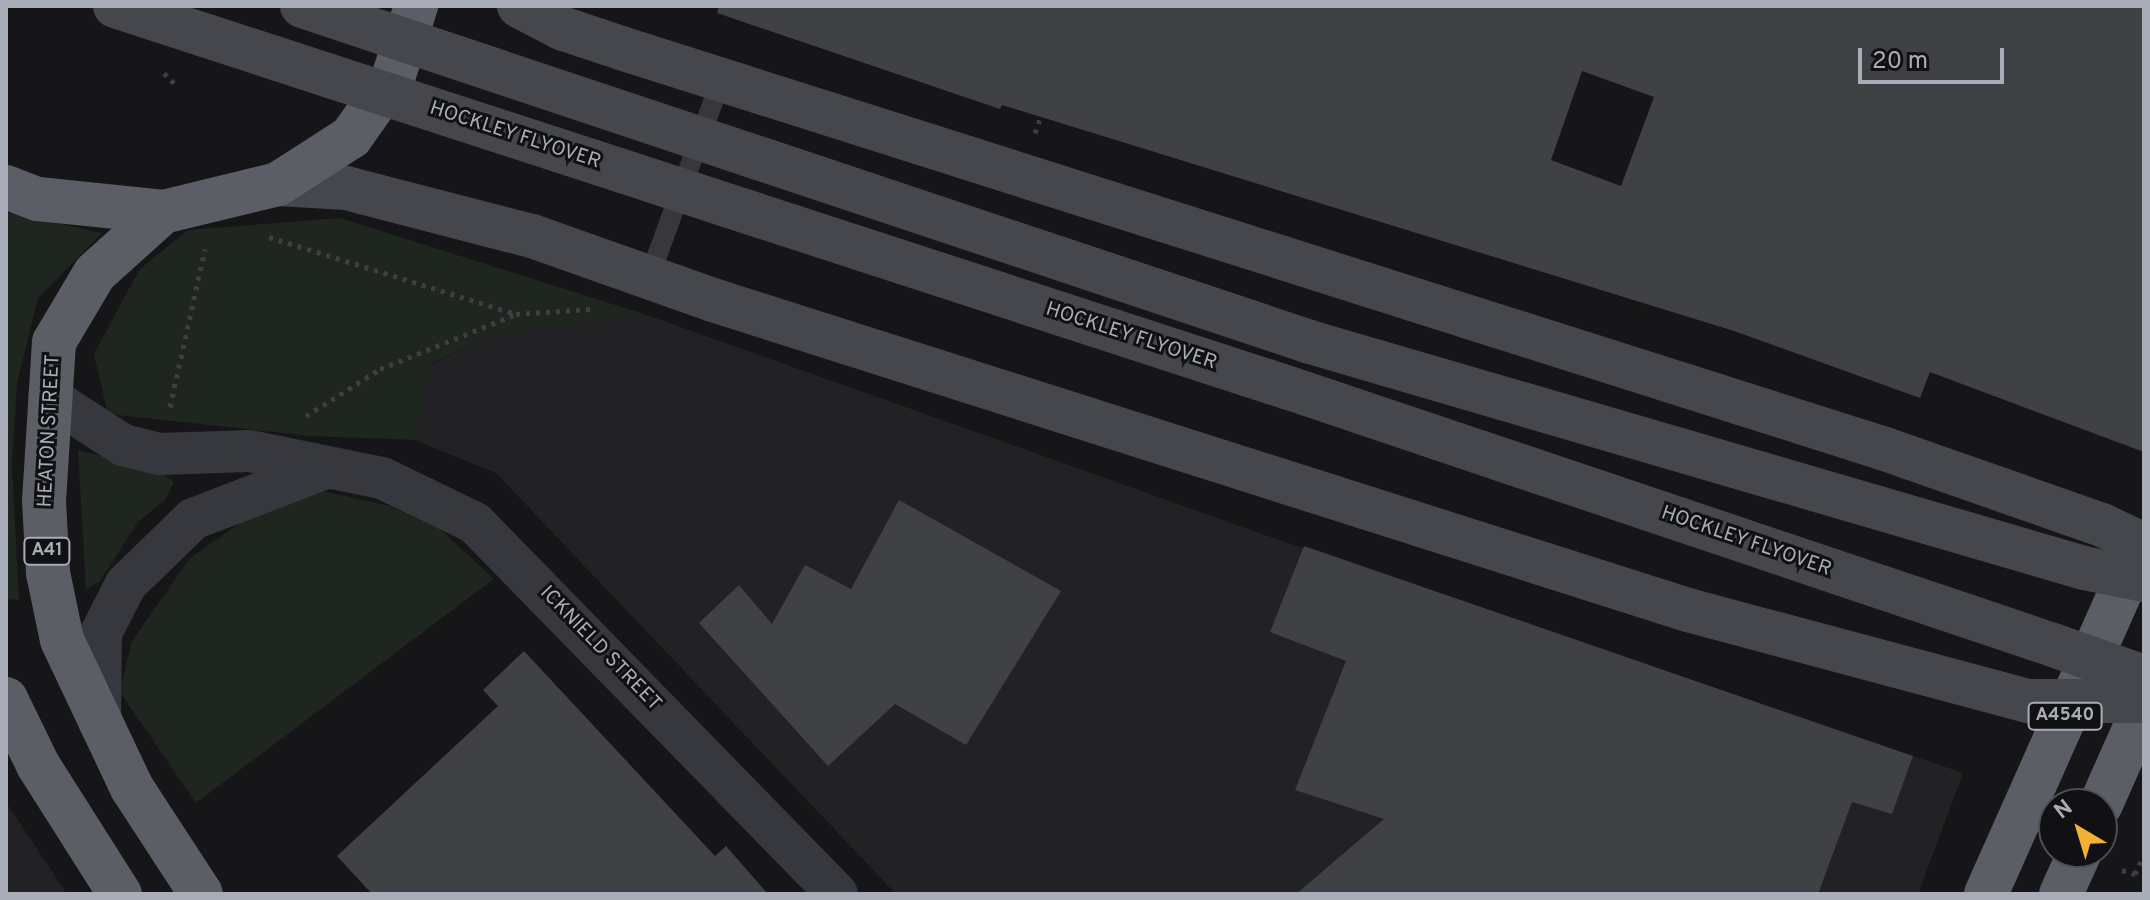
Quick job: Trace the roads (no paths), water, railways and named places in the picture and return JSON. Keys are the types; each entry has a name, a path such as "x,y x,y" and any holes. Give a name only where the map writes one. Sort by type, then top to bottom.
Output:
{"highway":[{"name":"A41","path":"6,187 38,199 163,212 278,184 351,137 393,78 416,6"},
{"name":"HEATON STREET","path":"163,212 95,273 54,342 44,501 48,573 62,640 100,724 132,788 201,894"},
{"name":"A4540","path":"1986,894 2144,538"},
{"path":"6,699 38,765 120,894"},
{"name":"A4540","path":"2108,788 2144,704"},
{"path":"2061,894 2087,868"}],"main road":[{"name":"HOCKLEY FLYOVER","path":"115,6 1292,389 2144,677"},
{"path":"302,6 1310,342 2084,568 2144,580"},
{"path":"519,6 561,28 1885,449 2102,525 2144,545"},
{"path":"278,184 346,188 431,207 1688,610 2027,701 2144,704"}],"street":[{"name":"ICKNIELD STREET","path":"49,397 123,445 159,454 249,451 323,469 382,478 475,523 837,894"},
{"name":"ICKNIELD STREET","path":"100,724 101,633 126,584 193,519 323,469"}],"lane":[{"path":"649,278 722,77"}]}
